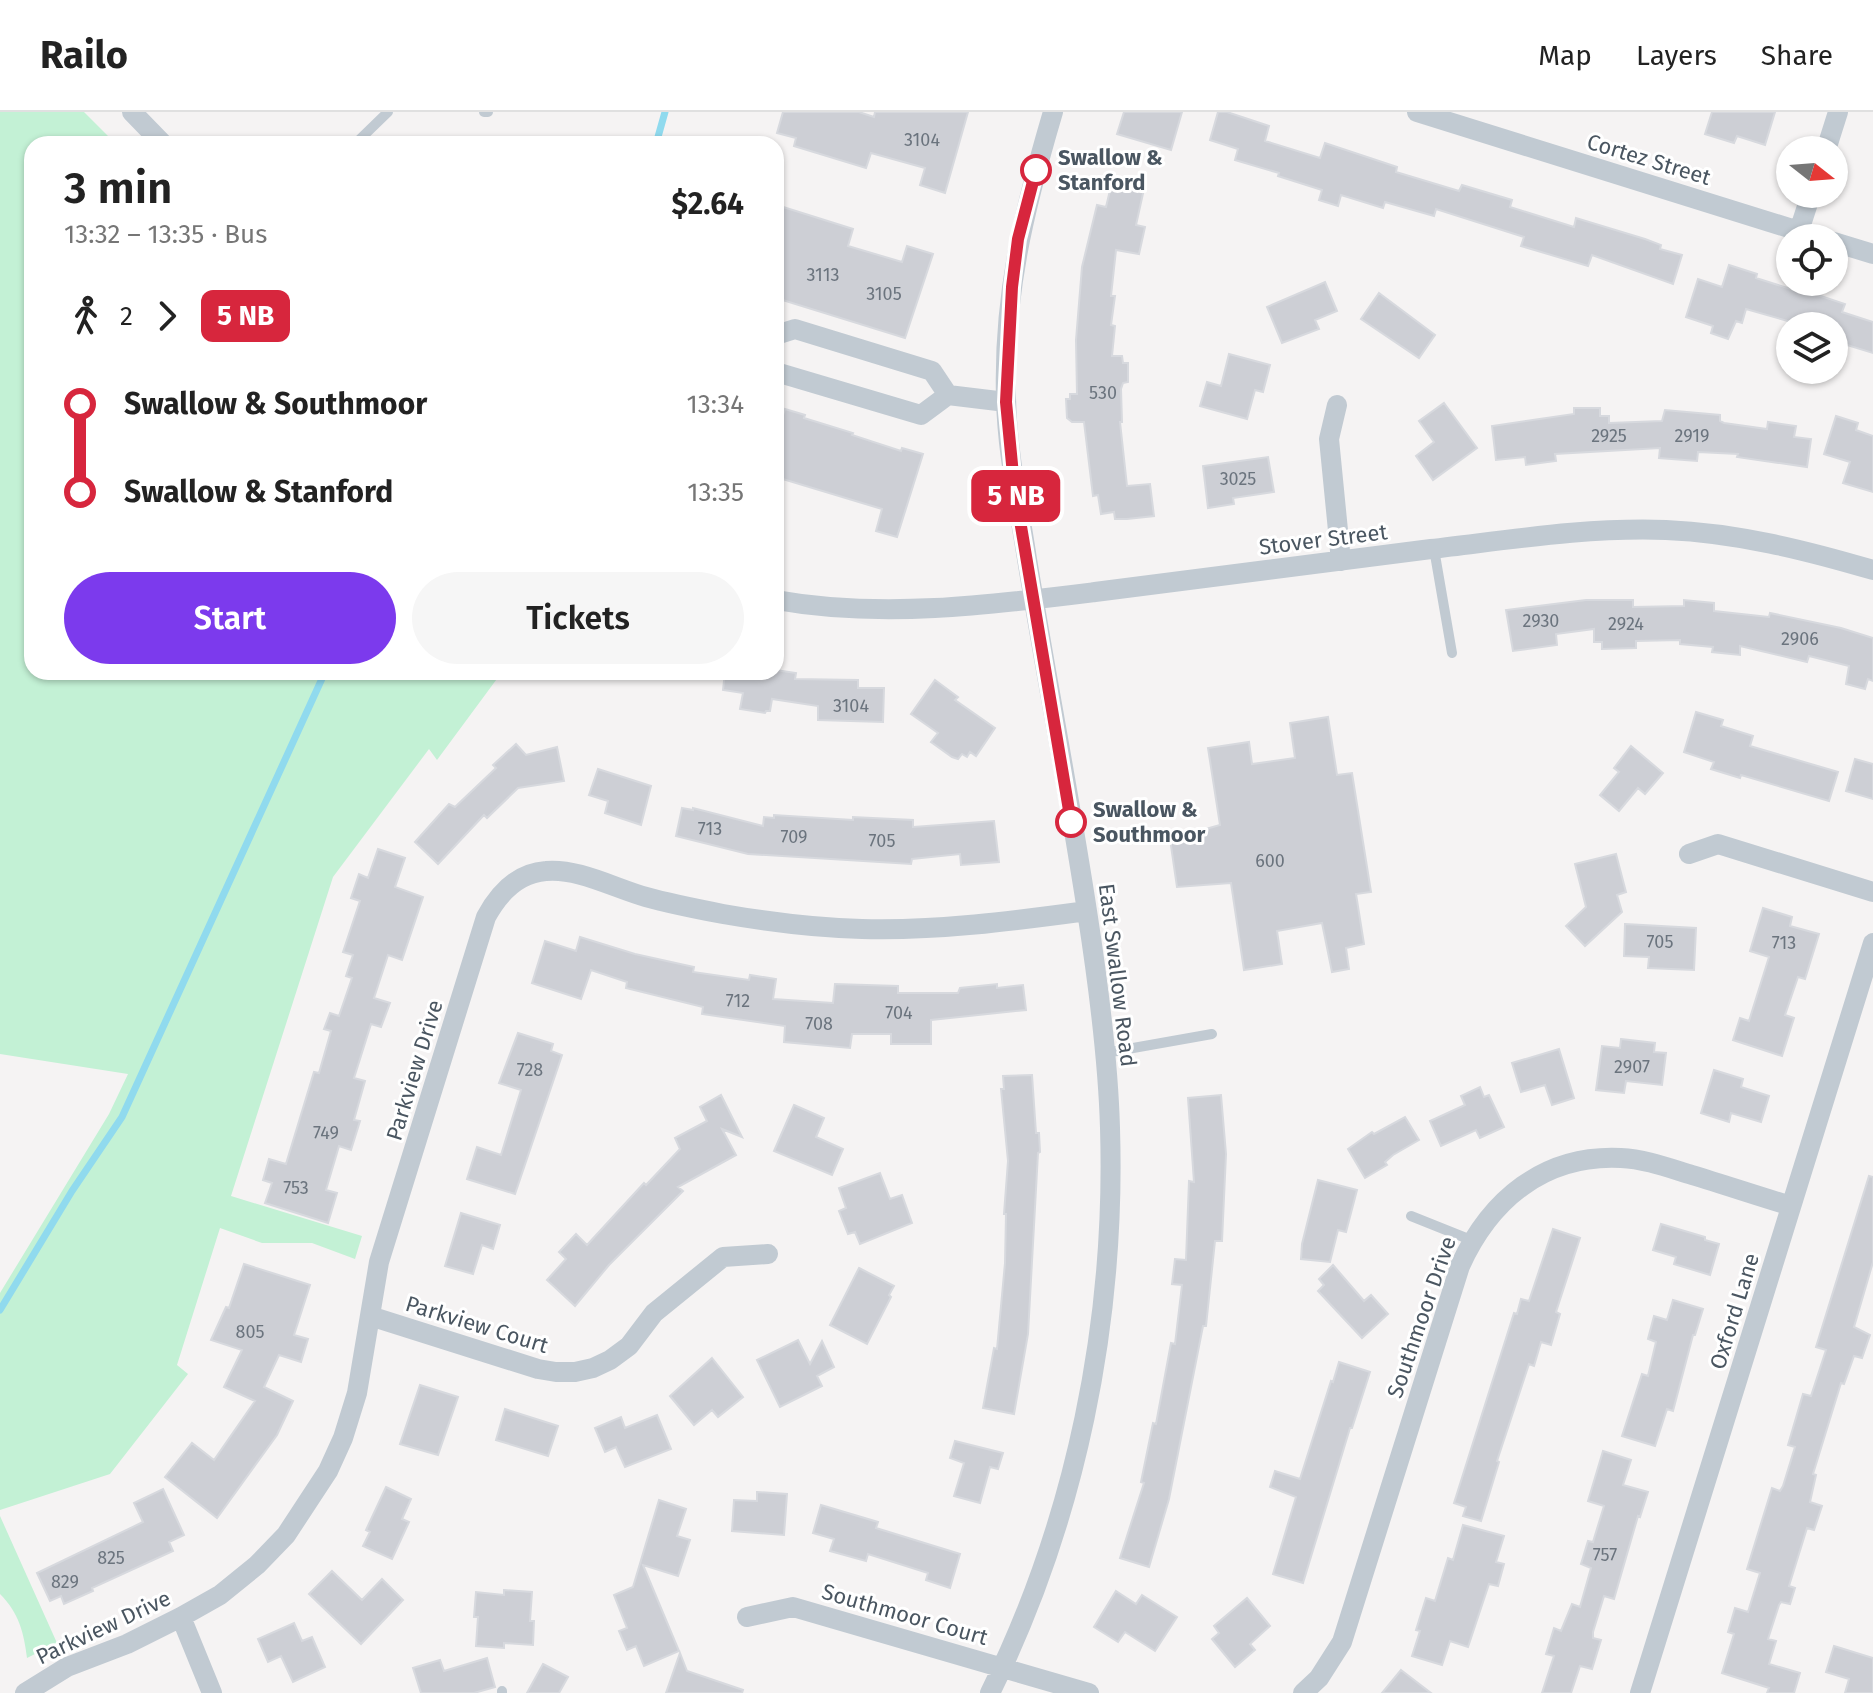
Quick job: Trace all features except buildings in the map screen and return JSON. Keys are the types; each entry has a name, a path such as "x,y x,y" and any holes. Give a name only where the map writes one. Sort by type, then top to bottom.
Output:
{"street":[{"path":"132,112 155,136"},
{"name":"East Swallow Road","path":"990,1693 1045,1568 1077,1452 1094,1371 1110,1210 1110,1127 1105,1053 1087,911 1014,485 1006,402 1009,310 1018,239 1053,112"},
{"name":"Cortez Street","path":"1417,112 1777,224"},
{"path":"1830,136 1838,112"},
{"path":"1848,246 1873,254"},
{"path":"784,332 795,329 932,371 948,395"},
{"path":"784,374 921,415 948,395 1006,402"},
{"path":"1337,405 1329,439 1341,561"},
{"name":"Stover Street","path":"784,601 862,609 1033,599 1567,532 1669,530 1807,550 1873,570"},
{"path":"1689,854 1718,844 1873,892"},
{"name":"Parkview Drive","path":"25,1693 67,1667 127,1644 220,1595 257,1565 286,1535 307,1506 343,1438 357,1393 379,1262 486,917 495,899 517,881 544,871 564,871 648,897 722,913 792,924 863,929 1004,922 1087,911"},
{"name":"Oxford Lane","path":"1640,1693 1873,943"},
{"name":"Southmoor Drive","path":"1303,1693 1319,1678 1342,1642 1460,1266 1471,1240 1491,1213 1530,1180 1550,1170 1599,1158 1650,1162 1791,1206"},
{"name":"Parkview Court","path":"370,1316 538,1369 575,1372 610,1360 629,1346 654,1313 723,1257 768,1254"},
{"name":"Southmoor Court","path":"747,1617 793,1607 1003,1667"},
{"path":"181,1617 212,1693"},
{"path":"1003,1667 1089,1693"}],"lane":[{"path":"363,136 388,112"},
{"path":"1434,549 1452,653"},
{"path":"1105,1053 1212,1034"},
{"path":"1411,1216 1471,1240"}],"green space":[{"path":"0,112 84,112 108,136 24,136 24,680 496,680 437,760 429,749 333,877 231,1196 362,1236 355,1259 312,1243 262,1243 220,1228 177,1365 188,1374 110,1474 0,1510 0,1293 109,1114 128,1074 0,1054"},
{"path":"0,1516 57,1643 27,1658 20,1624 0,1594"}],"waterway":[{"path":"658,136 665,112"},
{"path":"0,1310 72,1191 122,1117 321,680"}],"bus line":[{"path":"1036,170 1018,239 1009,310 1006,402 1014,485 1071,822"}],"place":[{"name":"Swallow & Stanford","path":"1036,170"},
{"name":"Swallow & Southmoor","path":"1071,822"}]}
